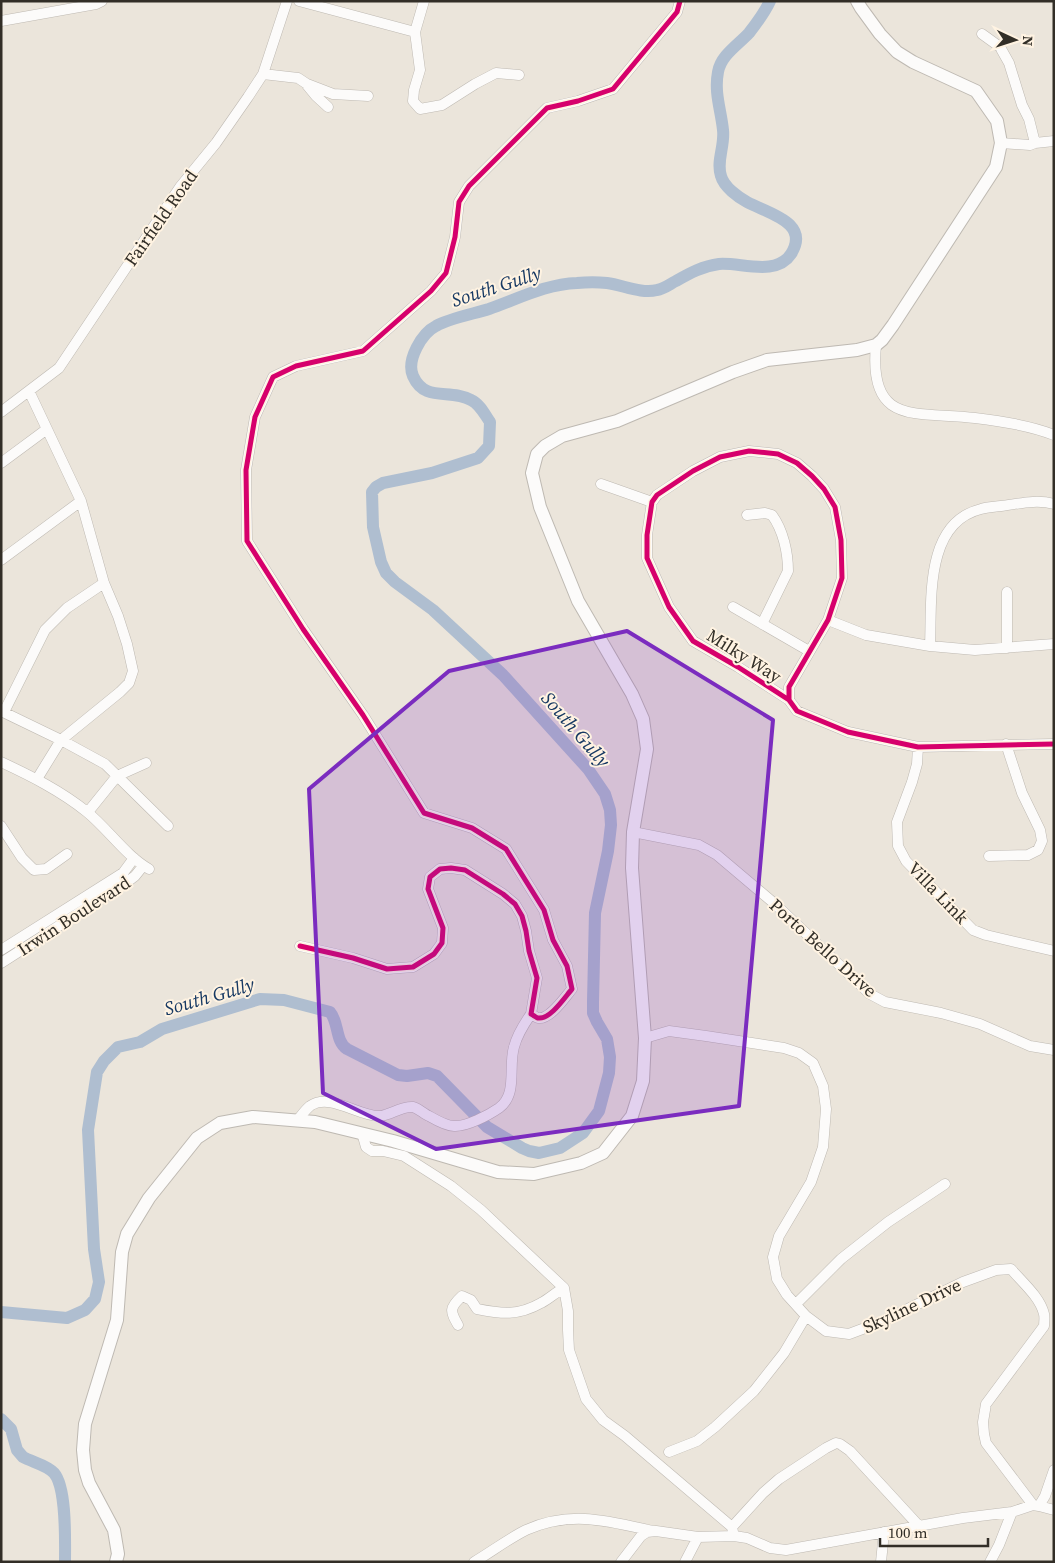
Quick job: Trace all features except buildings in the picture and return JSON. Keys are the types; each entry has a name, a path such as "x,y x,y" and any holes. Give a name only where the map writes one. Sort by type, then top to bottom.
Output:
{"main road":[{"path":"116,1562 117,1548 114,1530 89,1483 85,1470 82,1450 85,1424 117,1320 122,1252 127,1234 149,1198 197,1138 220,1123 246,1118 298,1120 362,1133 498,1172 534,1174 581,1163 603,1153 632,1116 643,1081 645,1038 632,868 633,832 647,749 643,719 632,694 578,600 540,507 532,474 537,454 545,446 562,436 617,421 733,372 767,360 857,350 876,345 893,325 996,167 1000,143 997,121 976,91 913,62 897,52 880,34 858,1"}],"street":[{"name":"Fairfield Road","path":"1,412 59,368 180,187 216,143 263,74 288,1"},
{"path":"299,1 415,32"},
{"path":"424,1 415,32 420,70 413,101 420,109 442,105 496,73 519,75"},
{"path":"532,1014 542,1018 554,1012 572,989 567,966 553,940 544,910 506,849 472,828 424,813 363,715 303,629 247,541 246,470 255,417 274,377 296,366 362,351 431,291 446,273 459,202 463,193 547,108 578,102 613,89 677,12 680,1"},
{"path":"1,21 99,3"},
{"path":"982,34 1000,47 1010,63 1035,143"},
{"path":"263,74 298,78 307,84 333,94 368,96"},
{"path":"307,84 328,107"},
{"path":"1000,143 1030,145 1054,141"},
{"path":"876,345 874,364 877,382 885,399 903,412 915,415 975,418 1039,429 1054,435"},
{"path":"30,391 81,501 104,583 118,616 133,670 129,683 120,692 61,740 37,778"},
{"path":"1,463 47,429"},
{"name":"Milky Way","path":"789,700 789,687 828,620 842,578 841,540 835,507 824,489 797,463 778,454 749,451 720,457 693,471 657,495 652,502 647,534 647,558 669,608 693,641 738,666 789,700 797,711 802,714 848,732 918,747 1054,744"},
{"path":"601,484 652,502"},
{"path":"1,560 81,501"},
{"path":"930,646 934,566 939,547 949,530 963,517 980,509 1042,501 1054,504"},
{"path":"747,516 765,513 772,515 782,537 788,562 788,571 762,624"},
{"path":"104,583 67,608 45,630 3,712 105,764 168,826"},
{"path":"1007,592 1007,648"},
{"path":"732,607 810,651"},
{"path":"828,620 866,635 930,646 974,650 1054,644"},
{"path":"989,856 1028,855 1038,850 1042,841 1040,830 1022,793 1006,744"},
{"name":"Villa Link","path":"918,747 917,764 912,782 897,822 898,846 906,861 973,930 1054,952"},
{"path":"1,762 37,778 88,812 134,858"},
{"path":"88,812 117,776 146,763"},
{"path":"1,826 22,858 34,870 46,868 68,854"},
{"name":"Porto Bello Drive","path":"633,832 699,845 717,855 775,904 870,994 884,1002 941,1013 980,1024 1030,1046 1054,1050"},
{"name":"Irwin Boulevard","path":"1,950 66,914 135,876 146,867 134,858 123,873 66,914 1,963"},
{"path":"298,1120 311,1106 323,1102 344,1105 363,1113 380,1116 396,1110 414,1107 437,1120 453,1126 471,1123 499,1108 506,1100 511,1088 513,1048 532,1014 537,978 522,916 515,904 503,894 465,870 451,868 440,869 430,877 428,889 443,928 442,943 434,954 413,967 387,969 353,958 300,946"},
{"name":"Skyline Drive","path":"645,1038 669,1031 706,1036 784,1048 799,1052 813,1063 823,1086 826,1109 823,1148 811,1182 779,1236 773,1257 777,1279 787,1295 806,1316 826,1331 849,1334 881,1322 963,1282 996,1270 1011,1269 1040,1304 1044,1315 1044,1326 986,1404 983,1422 984,1434 990,1448 1036,1506"},
{"path":"362,1133 366,1147 372,1151 383,1150 404,1156 451,1186 481,1210 564,1288 568,1311 569,1350 586,1399 603,1420 632,1442 733,1531 770,1548 786,1550 963,1518 1012,1512 1036,1506 1054,1510"},
{"path":"796,1304 841,1259 888,1222 945,1184"},
{"path":"458,1325 451,1314 452,1305 462,1296 471,1300 477,1309 508,1314 543,1302 564,1288"},
{"path":"669,1452 697,1441 754,1391 784,1353 806,1316"},
{"path":"474,1562 525,1531 544,1523 567,1519 597,1519 698,1537 733,1531 763,1493 779,1479 836,1443 850,1451 919,1526"},
{"path":"1036,1506 1054,1470"},
{"path":"990,1562 1012,1512"},
{"path":"621,1562 641,1536 647,1532 656,1531"},
{"path":"881,1562 884,1532"},
{"path":"685,1562 698,1537"}],"highlighted area":[{"path":"627,631 773,720 739,1106 436,1149 323,1093 309,789 449,671"}],"waterway":[{"name":"South Gully","path":"1,1312 67,1318 85,1310 95,1299 99,1282 94,1249 88,1130 97,1072 104,1061 118,1047 140,1042 162,1029 260,999 284,1000 330,1012 343,1046 347,1049 398,1075 407,1076 428,1073 437,1076 487,1127 522,1148 539,1153 560,1148 583,1133 599,1111 609,1073 610,1057 607,1039 593,1013 595,913 608,851 611,825 610,810 605,794 588,769 503,675 433,610 395,582 386,573 381,562 373,527 372,492 383,483 432,473 478,458 489,446 490,422 477,404 463,397 439,394 424,389 413,376 411,370 412,362 417,348 426,335 436,326 554,286 600,282 651,291 662,289 708,266 728,264 767,267 784,261 791,254 796,243 795,234 791,226 775,215 747,202 728,188 721,176 720,170 723,136 718,101 718,72 726,55 749,33 770,1"},
{"name":"South Gully","path":"1,1419 11,1429 17,1450 23,1457 47,1468 54,1473 58,1480 63,1502 65,1562"}],"cycle path":[{"path":"300,946 353,958 387,969 413,967 434,954 442,943 443,928 428,889 430,877 440,869 465,870 503,894 515,904 522,916 537,978 531,1014 538,1018 543,1018 552,1012 572,989 567,966 553,940 544,910 506,849 472,828 424,813 363,715 303,629 247,541 246,470 255,417 273,377 296,366 363,351 431,291 446,273 455,237 459,202 469,186 547,108 578,101 613,89 677,12 680,1"},
{"path":"789,700 693,641 669,607 647,558 647,535 652,502 657,495 693,471 720,457 749,451 778,454 797,463 812,476 824,489 835,507 841,540 842,578 828,620 789,687 789,700 797,711 848,732 918,747 1054,744"}]}
